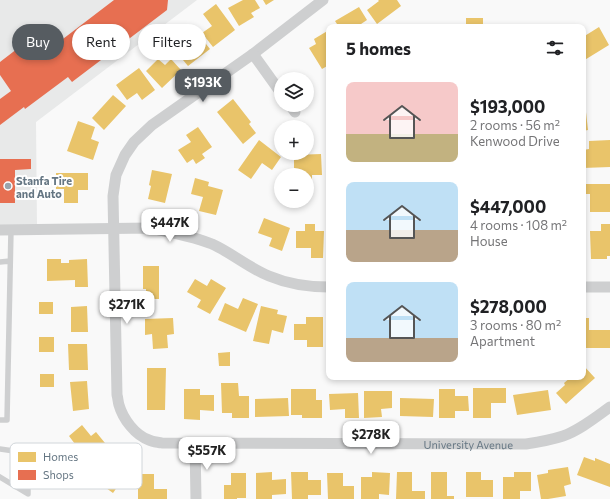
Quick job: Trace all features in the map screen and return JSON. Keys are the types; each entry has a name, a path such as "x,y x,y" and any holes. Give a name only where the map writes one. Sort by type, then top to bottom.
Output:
{"street":[{"path":"114,228 114,196 116,175 125,155 134,142 152,125 253,54 322,0"},
{"path":"253,54 274,82"},
{"name":"University Avenue","path":"114,228 117,395 119,405 130,426 138,434 150,440 162,443 195,444 526,444 547,441 564,435 596,418 610,407"},
{"path":"5,230 150,228 172,232 213,245 268,276 289,283 326,287"},
{"path":"586,287 610,287"},
{"path":"195,444 196,499"}],"lane":[{"path":"0,420 8,420 10,261 5,230"},
{"path":"0,262 10,261"},
{"path":"0,449 10,450"},
{"path":"0,477 10,484"},
{"path":"18,489 28,496"}],"shaded area":[{"path":"0,0 197,0 165,24 138,24 138,45 130,51 130,24 72,24 72,60 118,60 36,122 37,226 0,227"}],"building: Homes":[{"path":"243,0 255,0 260,8 251,13 254,17 239,26 228,8"},
{"path":"263,0 274,0 266,5"},
{"path":"378,0 397,0 401,6 377,24 367,10 379,1"},
{"path":"216,4 235,30 213,47 206,38 206,30 212,26 203,14"},
{"path":"359,7 367,20 361,24 337,24 335,21"},
{"path":"466,18 483,18 483,24 466,24"},
{"path":"599,27 609,45 586,59 586,35"},
{"path":"326,32 326,67 322,69 309,48 316,44 314,39"},
{"path":"206,44 210,49 206,52"},
{"path":"157,60 165,65 172,60 181,70 162,88 146,71"},
{"path":"183,60 196,60 188,66"},
{"path":"139,68 155,90 142,100 137,93 127,100 116,85"},
{"path":"113,95 126,106 104,130 92,118"},
{"path":"233,99 251,122 249,124 256,133 243,144 217,112"},
{"path":"586,112 588,130 586,130"},
{"path":"78,121 95,127 91,139 99,142 93,160 67,151"},
{"path":"198,127 212,147 202,154 205,158 196,164 193,159 187,163 178,150 191,142 186,135"},
{"path":"259,140 274,152 274,160 279,160 272,170 262,163 251,179 238,170"},
{"path":"610,140 610,167 586,168 586,150 589,149 589,141"},
{"path":"314,154 321,154 322,175 314,175 314,168 294,168 294,160 314,160"},
{"path":"152,170 172,174 165,203 148,199"},
{"path":"56,173 88,173 88,190 78,190 78,203 64,203 64,189 56,189"},
{"path":"195,178 209,182 208,186 223,190 216,215 199,211 203,197 191,194"},
{"path":"586,184 610,184 610,212 590,212 590,194 586,194"},
{"path":"264,218 290,228 282,251 269,246 272,238 258,233"},
{"path":"305,224 315,224 315,231 324,231 323,258 311,258 311,248 296,248 296,231 305,231"},
{"path":"601,224 610,224 610,256 607,256 607,259 591,259 590,231 601,231"},
{"path":"47,259 61,259 61,263 69,263 69,260 87,259 88,287 75,287 75,280 47,281"},
{"path":"143,266 159,266 159,299 146,299 146,289 143,289"},
{"path":"195,279 207,286 211,279 226,288 210,314 197,307 201,300 187,292"},
{"path":"243,298 258,304 246,332 218,320 225,303 238,309"},
{"path":"39,302 53,302 53,314 39,314"},
{"path":"87,306 88,332 71,332 71,307"},
{"path":"261,306 278,310 277,314 287,316 283,333 272,330 269,344 253,341"},
{"path":"306,317 323,317 323,347 307,347 307,340 294,340 294,324 306,324"},
{"path":"173,318 174,334 167,335 168,348 153,349 152,334 145,335 145,319"},
{"path":"586,318 589,318 589,330 610,330 610,348 586,348"},
{"path":"39,337 54,337 54,352 39,352"},
{"path":"68,344 87,344 88,370 69,370"},
{"path":"230,352 230,366 219,366 218,353"},
{"path":"147,368 166,368 165,410 147,410"},
{"path":"586,368 595,378 566,404 556,393 565,385 564,383 568,380 586,380"},
{"path":"40,374 54,374 54,387 40,387"},
{"path":"87,381 89,409 73,411 70,382"},
{"path":"221,383 238,383 239,396 249,396 249,418 232,418 232,413 222,413"},
{"path":"473,388 506,388 506,403 491,403 491,418 473,418"},
{"path":"184,389 200,389 200,395 214,395 214,411 200,410 200,420 184,419"},
{"path":"291,389 316,389 316,400 322,400 322,418 302,418 302,415 291,415"},
{"path":"439,389 455,389 455,396 468,396 469,411 455,411 455,418 439,418"},
{"path":"548,390 551,410 517,415 513,395"},
{"path":"364,391 392,391 392,408 381,409 382,417 364,418"},
{"path":"358,393 359,418 345,418 345,409 330,410 329,394"},
{"path":"288,398 289,416 255,417 255,399"},
{"path":"400,398 434,399 433,417 400,416"},
{"path":"82,425 91,436 96,432 105,443 74,443 69,436"},
{"path":"584,457 595,461 595,458 610,464 610,487 577,475"},
{"path":"568,467 571,484 564,486 566,496 541,499 537,475 548,473 548,470"},
{"path":"272,472 272,480 286,479 286,494 272,495 272,499 256,499 256,473"},
{"path":"291,472 308,472 308,480 321,480 321,495 308,495 308,499 292,499"},
{"path":"372,472 390,473 389,495 379,494 379,499 361,499 361,477 372,477"},
{"path":"397,472 412,472 412,491 425,491 425,499 396,499"},
{"path":"431,472 447,472 447,496 454,496 454,499 431,499"},
{"path":"466,472 481,472 481,480 493,480 493,497 466,497"},
{"path":"514,472 531,472 531,491 520,491 520,499 503,499 503,477 514,477"},
{"path":"231,473 246,473 246,498 224,499 224,485 231,485"},
{"path":"327,473 343,473 343,486 354,486 354,499 328,499"},
{"path":"142,474 154,474 154,489 167,489 167,499 138,499 138,489 142,489"},
{"path":"107,489 116,489 113,493"}],"building: Shops":[{"path":"114,0 168,0 167,10 149,24 138,24 138,32 130,38 130,24 83,24"},
{"path":"72,32 72,60 101,60 72,82 68,77 25,109 24,107 0,125 0,99 11,91 0,75 0,62 12,53 12,60 64,60 64,38"},
{"name":"Stanfa Tire and Auto","path":"0,159 31,159 31,169 15,170 15,203 0,203"}],"place":[{"name":"Stanfa Tire and Auto","path":"8,186"}]}
